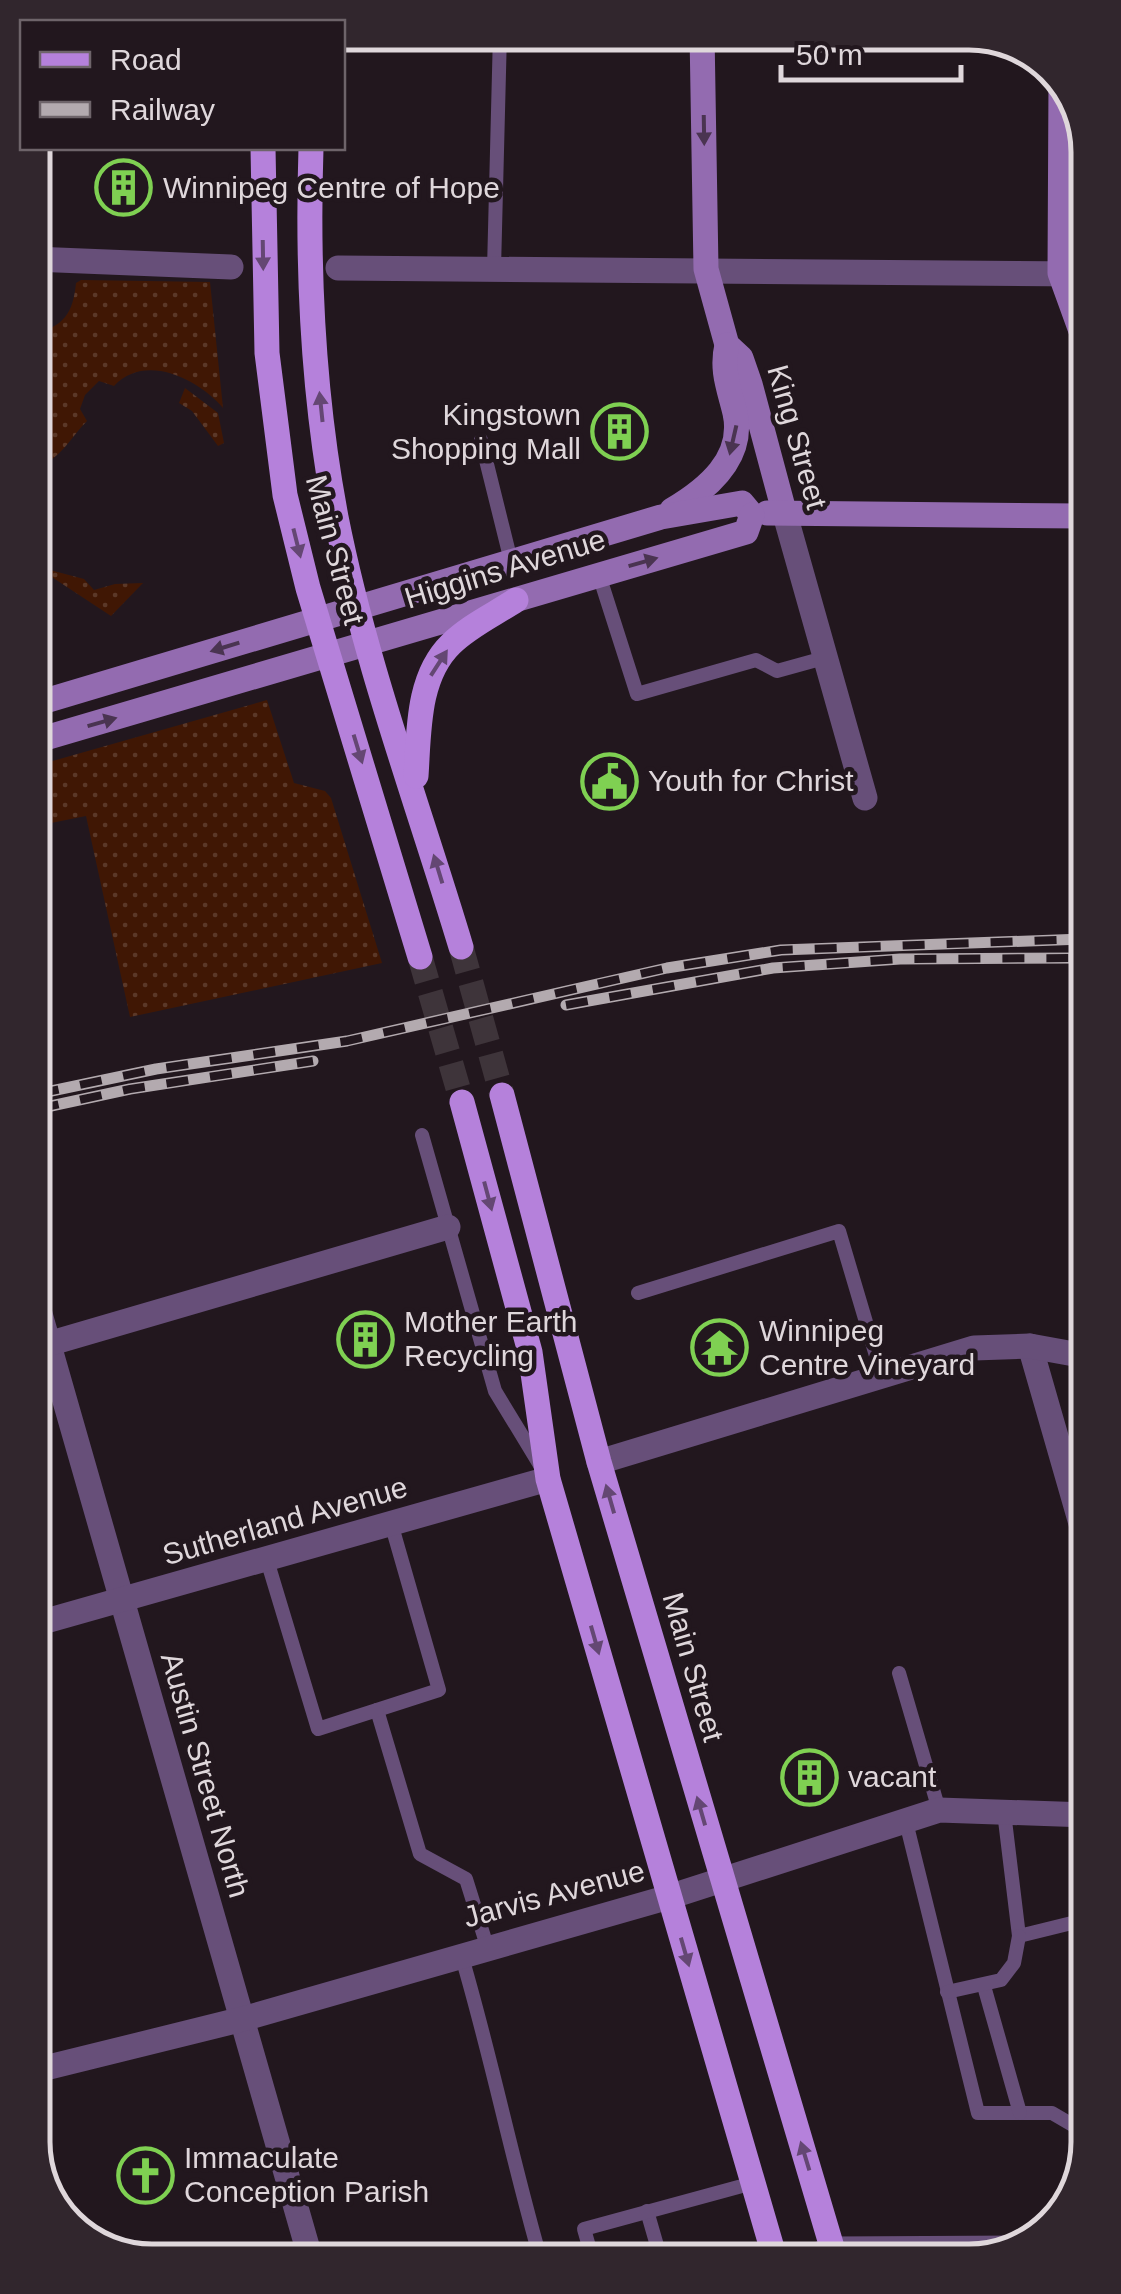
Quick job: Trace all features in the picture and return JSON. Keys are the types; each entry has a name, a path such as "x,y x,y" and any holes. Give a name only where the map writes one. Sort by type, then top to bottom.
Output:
{"main road":[{"name":"King Street","path":"702,50 706,269 727,345 741,358 750,384 784,511"},
{"path":"1062,112 1070,273"},
{"name":"Main Street","path":"262,150 263,267 272,402 288,509 420,957"},
{"name":"Main Street","path":"312,150 310,266 332,490 368,644 461,946"},
{"path":"660,517 697,495 726,462 736,436 722,365 727,345"},
{"name":"Higgins Avenue","path":"50,700 660,517 742,503 752,514"},
{"name":"Higgins Avenue","path":"752,514 784,511 1071,516"},
{"name":"Higgins Avenue","path":"50,736 746,532 752,514"},
{"path":"414,791 421,708 431,671 451,644 516,600"},
{"name":"Main Street","path":"502,1094 599,1462 825,2244"},
{"path":"462,1102 530,1352 548,1478 771,2244"}],"street":[{"path":"50,259 231,266"},
{"path":"338,268 1070,273"},
{"name":"King Street","path":"784,511 865,798"},
{"path":"50,1343 448,1227"},
{"path":"599,1462 974,1348 1030,1346 1071,1353"},
{"path":"1030,1346 1071,1489"},
{"name":"Austin Street North","path":"50,1351 306,2244"},
{"name":"Sutherland Avenue","path":"50,1620 548,1478"},
{"name":"Jarvis Avenue","path":"50,2067 240,2020 669,1896 939,1810 1071,1814"}],"lane":[{"path":"494,269 500,50"},
{"path":"481,440 511,561"},
{"path":"599,575 637,694 756,660 776,671 824,658"},
{"path":"422,1135 495,1390 548,1478"},
{"path":"638,1293 839,1231 882,1376"},
{"path":"267,1560 318,1729 439,1690 391,1523"},
{"path":"899,1673 939,1810"},
{"path":"377,1710 420,1854 466,1879 487,1946"},
{"path":"947,1992 1002,1980 1014,1963 1020,1936 1004,1812"},
{"path":"906,1822 978,2113 1052,2113 1071,2124"},
{"path":"1020,1936 1071,1923"},
{"path":"461,1954 494,2066 505,2139 536,2244"},
{"path":"984,1986 1020,2113"},
{"path":"588,2244 584,2229 752,2183"},
{"path":"647,2211 657,2244"}],"shaded area":[{"path":"210,282 223,408 200,388 172,374 141,371 114,386 99,381 85,395 80,409 87,421 50,460 50,328 65,317 76,283"},
{"path":"185,388 218,413 224,443 218,446 192,411 179,403"},
{"path":"50,570 84,579 94,590 143,583 111,616 50,576"},
{"path":"267,700 294,783 325,791 331,798 382,963 130,1017 86,816 50,823 50,762"}],"tunnel":[{"path":"461,947 502,1095"},
{"path":"420,957 462,1102"}],"railway":[{"path":"50,1091 156,1069 347,1041 667,968 781,950 1071,939"},
{"path":"566,1005 773,968 900,959 1071,958"},
{"path":"50,1106 130,1089 313,1061"}],"place":[{"name":"Winnipeg Centre of Hope","path":"124,188"},
{"name":"Kingstown Shopping Mall","path":"620,432"},
{"name":"Youth for Christ","path":"609,781"},
{"name":"Mother Earth Recycling","path":"365,1339"},
{"name":"Winnipeg Centre Vineyard","path":"720,1348"},
{"name":"vacant","path":"809,1777"},
{"name":"Immaculate Conception Parish","path":"145,2175"}]}
